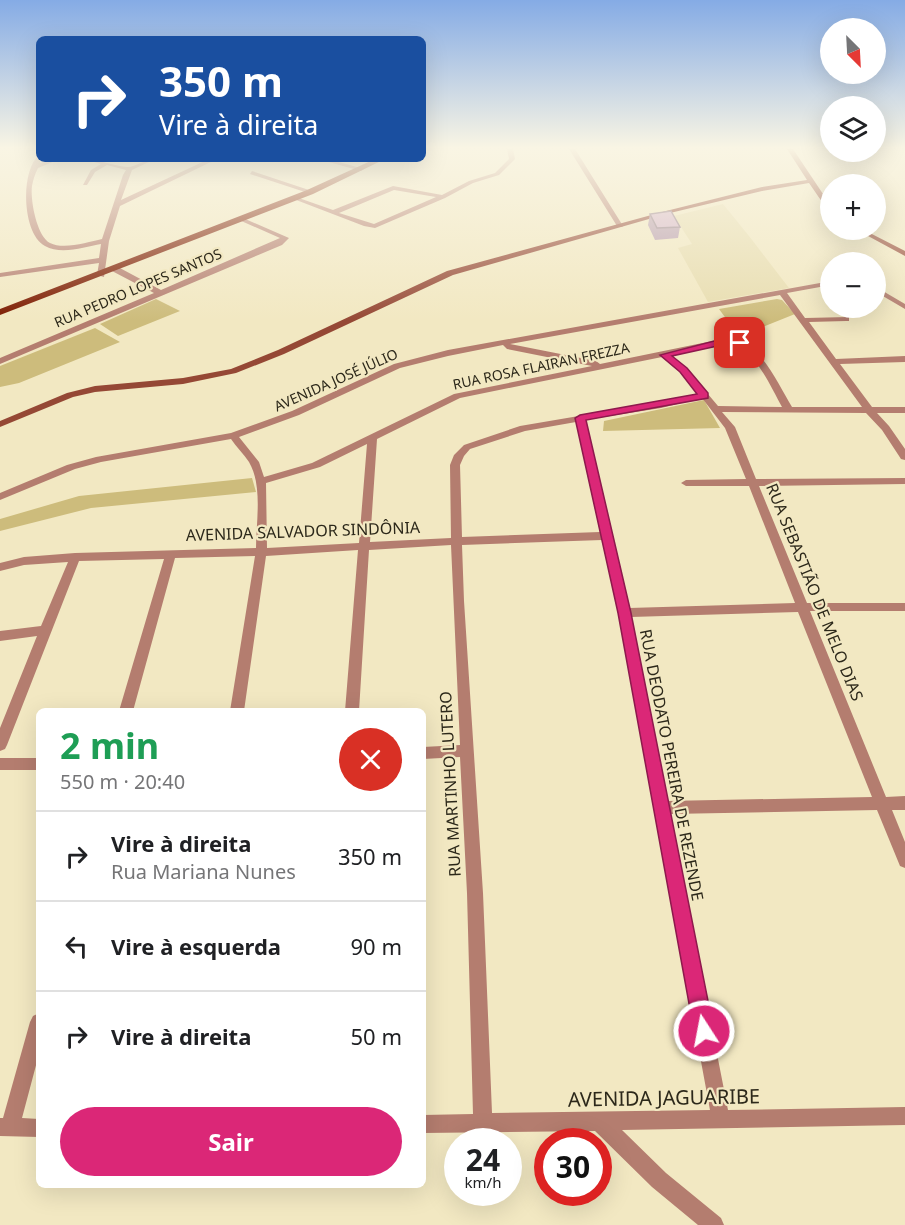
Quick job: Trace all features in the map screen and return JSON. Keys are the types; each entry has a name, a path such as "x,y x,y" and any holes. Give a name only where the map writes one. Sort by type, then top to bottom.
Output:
{"main road":[{"path":"0,312 101,275 273,206"},
{"path":"0,424 70,395 95,389 183,381 233,371 281,352 450,273 694,206"},
{"path":"879,240 905,254"}],"street":[{"path":"31,206 35,230 40,239 48,245 105,241"},
{"path":"101,275 105,241 117,206"},
{"path":"315,206 369,226 375,226 422,206"},
{"path":"333,213 349,206"},
{"path":"608,206 620,226"},
{"name":"RUA PEDRO LOPES SANTOS","path":"0,361 279,243 285,238 241,219"},
{"path":"0,275 101,260"},
{"path":"115,269 160,293"},
{"name":"AVENIDA JOSÉ JÚLIO","path":"0,497 71,466 233,436 288,416 397,366 448,353 820,285"},
{"path":"783,293 869,410 886,428 905,457"},
{"path":"886,295 905,307"},
{"path":"804,320 846,319"},
{"name":"RUA ROSA FLAIRAN FREZZA","path":"261,481 316,465 457,396 722,342 740,343 768,375 789,410"},
{"path":"500,345 602,365"},
{"name":"RUA SEBASTIÃO DE MELO DIAS","path":"665,355 683,370 730,427 905,861"},
{"path":"834,362 905,359"},
{"path":"580,418 704,395"},
{"path":"717,409 905,410"},
{"name":"RUA MARTINHO LUTERO","path":"483,1123 455,465 459,455 467,447 523,428 580,418"},
{"name":"RUA DEODATO PEREIRA DE REZENDE","path":"580,418 624,613 721,1120"},
{"path":"233,436 254,462 261,481 261,552 237,708"},
{"path":"352,708 372,438"},
{"path":"686,483 905,481"},
{"name":"AVENIDA SALVADOR SINDÔNIA","path":"0,567 24,561 75,557 261,552 457,541 607,536"},
{"path":"127,708 171,553"},
{"path":"0,745 75,557"},
{"path":"624,613 803,606 905,607"},
{"path":"0,636 46,630"},
{"path":"426,753 466,751"},
{"path":"0,764 36,764"},
{"path":"661,808 905,803"},
{"path":"36,1031 5,1127 36,1128"},
{"name":"AVENIDA JAGUARIBE","path":"426,1124 905,1116"},
{"path":"601,1122 659,1180 714,1225"}],"shaded area":[{"path":"714,206 725,206 789,288 708,302 678,248 692,244 674,216"},
{"path":"156,299 180,311 118,336 100,324"},
{"path":"782,300 795,314 760,328 750,342 741,339 719,309"},
{"path":"95,328 120,342 19,383 0,387 0,366"},
{"path":"704,400 720,428 603,431 604,421"},
{"path":"252,478 256,492 91,508 0,531 0,519 79,496"}],"building":[{"path":"671,211 680,227 657,228 650,214"}],"route":[{"path":"704,1031 616,572 580,418 661,405 704,395 694,381 665,355 722,342 740,343"}]}
